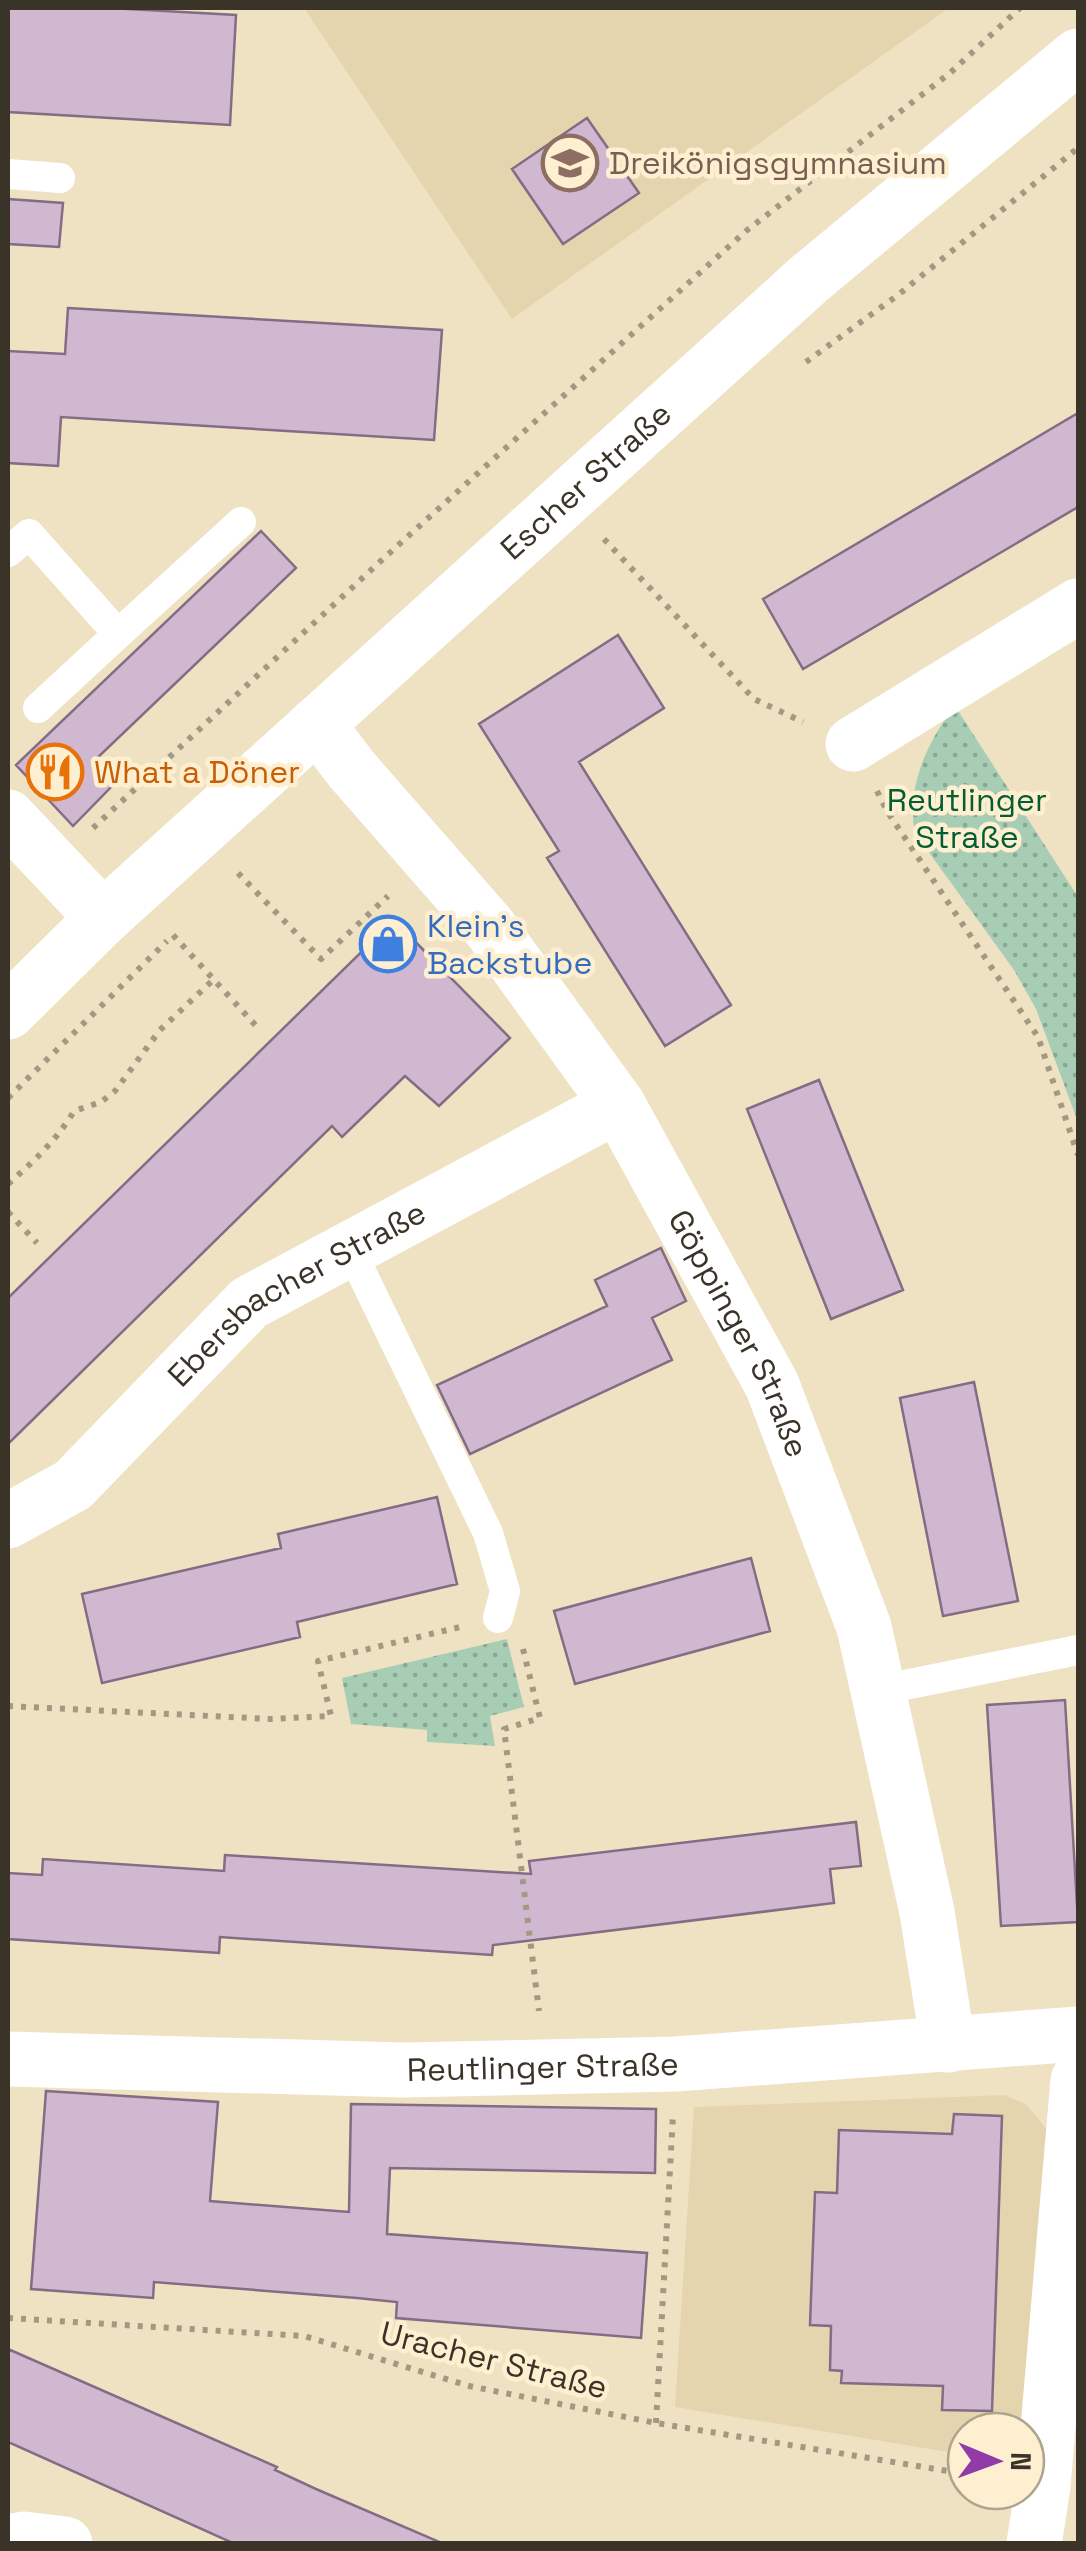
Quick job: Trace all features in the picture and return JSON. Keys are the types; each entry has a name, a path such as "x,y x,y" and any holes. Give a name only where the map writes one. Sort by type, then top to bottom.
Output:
{"street":[{"name":"Escher Straße","path":"8,1012 103,918 809,280 1078,56"},
{"path":"854,744 1078,606"},
{"name":"Göppinger Straße","path":"317,724 352,770 490,928 618,1105 772,1385 864,1627 927,1912 948,2045"},
{"path":"8,817 103,918"},
{"name":"Ebersbacher Straße","path":"8,1522 73,1485 249,1303 618,1105"},
{"name":"Reutlinger Straße","path":"8,2059 404,2070 676,2064 1078,2034"},
{"path":"1034,2544 1043,2486 1078,2080"},
{"path":"8,2542 24,2539 65,2544"}],"lane":[{"path":"8,174 60,178"},
{"path":"38,708 241,522"},
{"path":"8,552 29,534 118,634"},
{"path":"350,1249 488,1534 505,1591 498,1618"},
{"path":"880,1690 1078,1650"}],"path":[{"path":"53,865 384,558 746,232 950,73 1020,8"},
{"path":"796,370 898,295 1078,148"},
{"path":"590,552 618,526"},
{"path":"604,539 754,699 854,744 887,811 1038,1037 1078,1155"},
{"path":"238,873 321,959 426,855"},
{"path":"226,884 252,860"},
{"path":"8,1098 187,921"},
{"path":"173,935 258,1028"},
{"path":"8,1184 39,1156 74,1111 115,1092 160,1030 213,980"},
{"path":"8,1212 38,1243"},
{"path":"8,1706 271,1719 332,1716 318,1662 498,1618 518,1629 540,1718 504,1729 546,2066"},
{"path":"656,2424 676,2064"},
{"name":"Uracher Straße","path":"8,2318 304,2336 469,2386 656,2424 946,2471"}],"shaded area":[{"name":"Dreikönigsgymnasium","path":"304,8 949,8 512,319"},
{"path":"1005,2095 1027,2105 1054,2139 1028,2411 946,2411 946,2452 675,2407 694,2107"}],"green space":[{"name":"Reutlinger Straße","path":"955,706 1078,897 1078,1122 1036,1009 1014,970 915,833 914,799 921,766"},
{"path":"507,1639 524,1707 490,1716 495,1746 427,1742 427,1730 351,1724 342,1678"}],"building":[{"path":"8,8 110,8 236,15 230,125 8,112"},
{"path":"587,118 639,193 563,244 512,169"},
{"path":"8,199 63,203 59,247 8,244"},
{"path":"68,308 442,330 434,440 61,417 58,466 8,463 8,351 65,354"},
{"path":"1078,413 1078,507 803,669 763,599"},
{"path":"261,531 296,568 95,760 116,782 73,826 16,765"},
{"path":"618,635 664,708 579,762 731,1005 665,1046 547,858 559,851 479,724"},
{"path":"394,920 510,1038 439,1106 405,1076 342,1137 332,1126 8,1444 8,1298"},
{"path":"819,1080 903,1290 831,1319 747,1109"},
{"path":"661,1248 686,1301 652,1318 672,1360 470,1454 437,1385 607,1306 595,1280"},
{"path":"974,1382 1018,1601 943,1616 900,1398"},
{"path":"437,1497 457,1584 297,1622 300,1637 102,1683 82,1594 281,1548 278,1534"},
{"path":"751,1558 770,1631 575,1684 554,1611"},
{"path":"1065,1700 1078,1922 1001,1926 987,1705"},
{"path":"856,1822 861,1866 830,1869 834,1903 493,1945 492,1955 220,1937 219,1953 8,1939 8,1873 42,1875 43,1859 224,1871 225,1855 531,1874 529,1861"},
{"path":"46,2091 218,2102 210,2201 349,2212 351,2104 656,2109 655,2173 390,2168 387,2234 647,2253 641,2338 396,2318 397,2302 357,2298 154,2282 153,2298 31,2289"},
{"path":"954,2114 1002,2116 992,2411 942,2410 943,2386 841,2383 842,2371 830,2370 831,2326 810,2325 815,2192 837,2193 839,2130 952,2134"},
{"path":"8,2349 444,2544 235,2544 8,2442"}],"place":[{"name":"Dreikönigsgymnasium","path":"570,163"},
{"name":"What a Döner","path":"55,772"},
{"name":"Klein’s Backstube","path":"388,944"}]}
